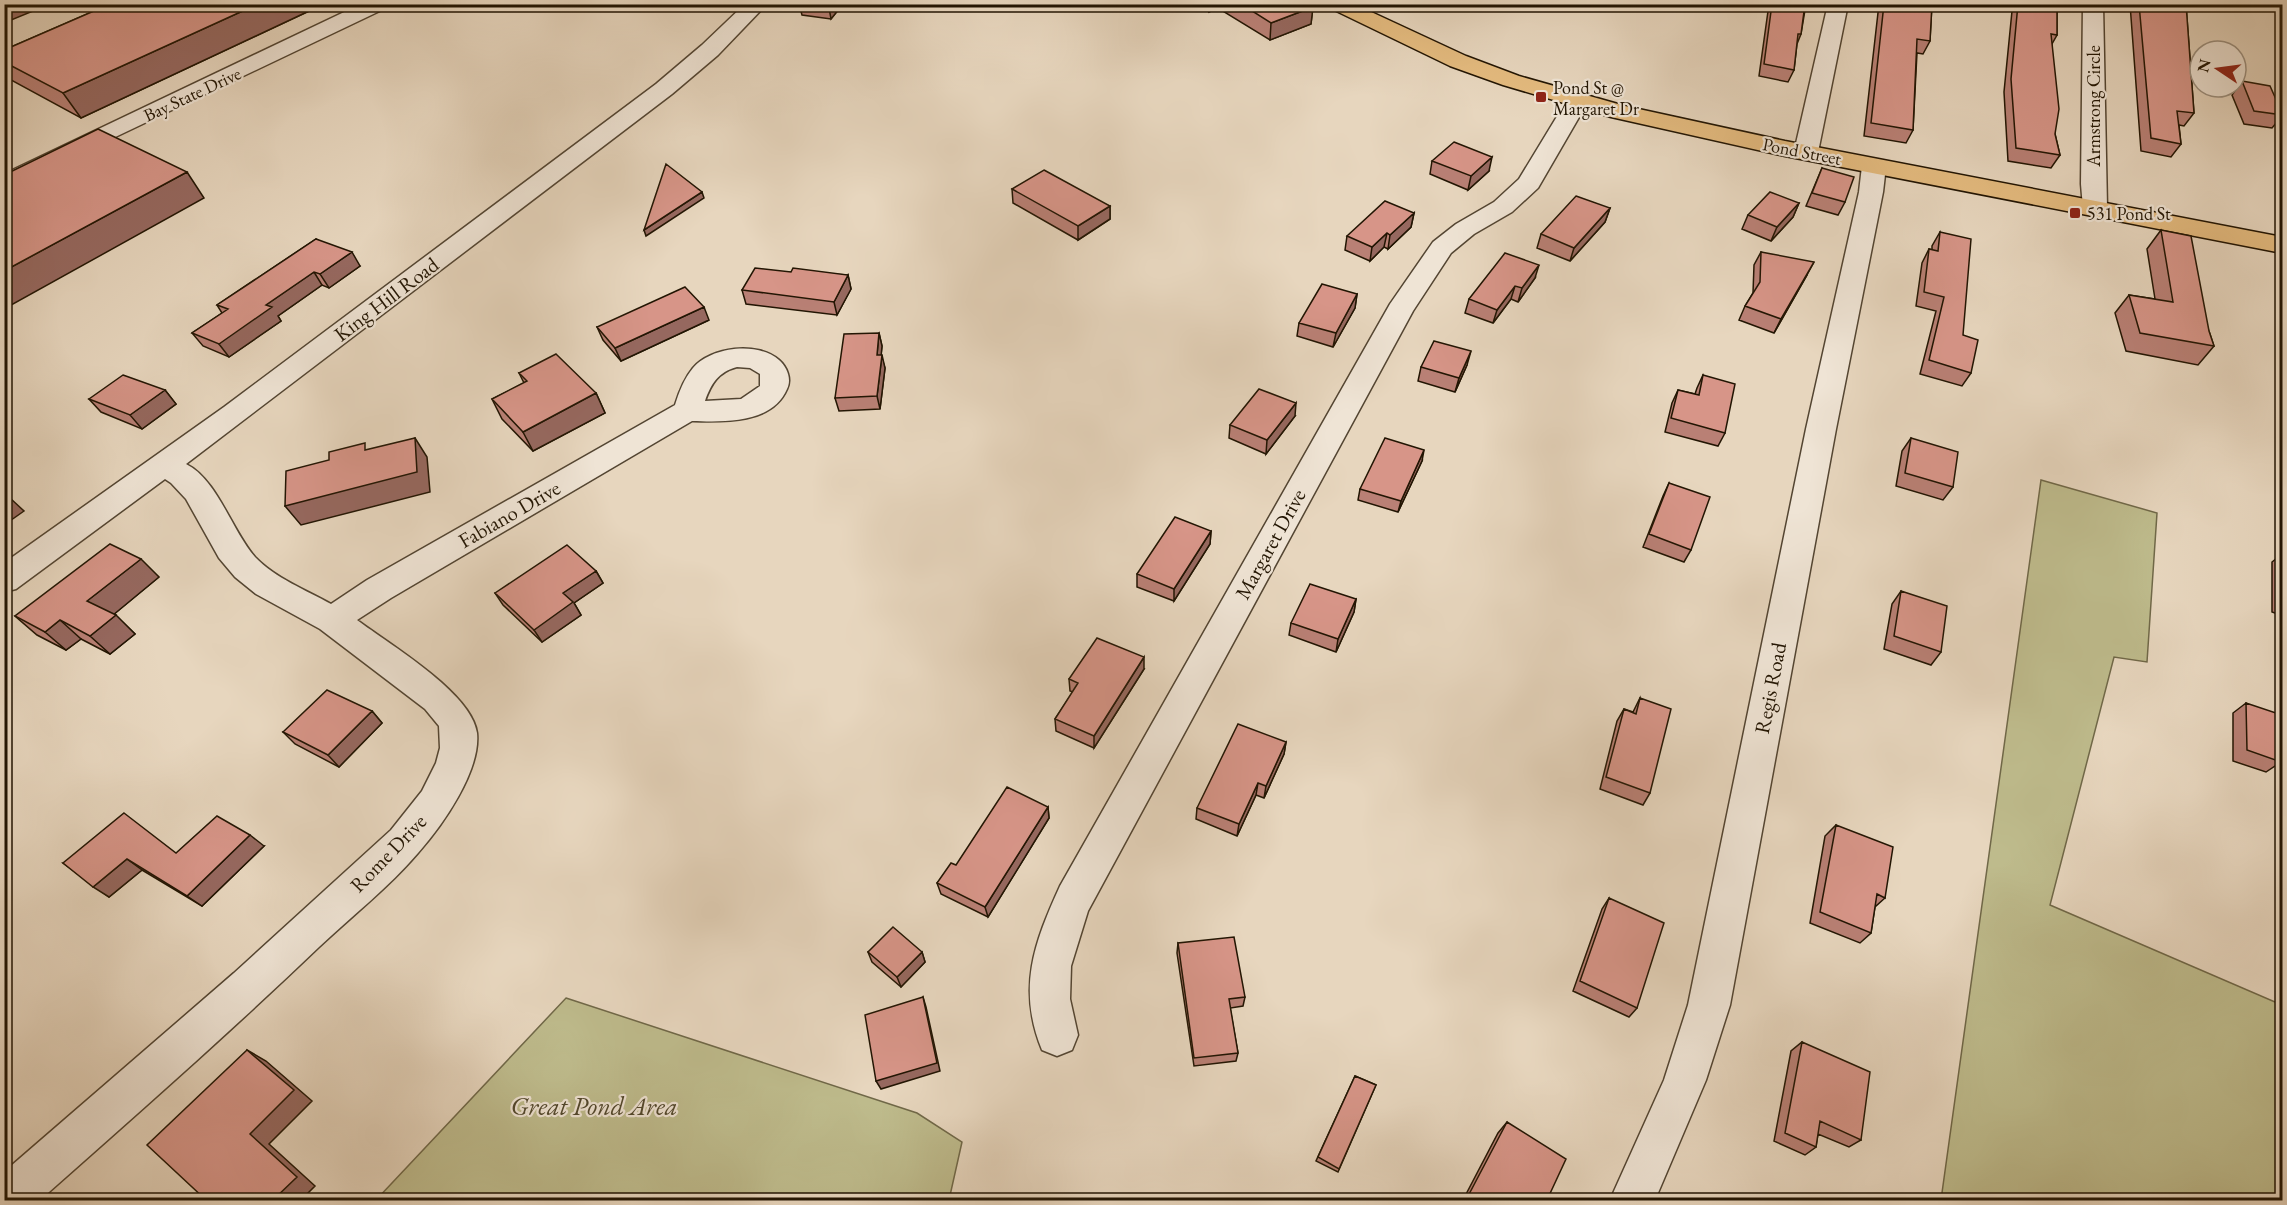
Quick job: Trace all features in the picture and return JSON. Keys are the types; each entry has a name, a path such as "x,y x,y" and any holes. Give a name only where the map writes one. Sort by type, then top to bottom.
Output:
{"main road":[{"name":"Pond Street","path":"1337,4 1403,38 1458,61 1578,100 1676,124 1874,166 2283,245"}],"street":[{"name":"Bay State Drive","path":"4,183 379,4"},
{"name":"King Hill Road","path":"4,580 164,466 663,89 699,60 757,4"},
{"path":"1806,152 1838,4"},
{"name":"Armstrong Circle","path":"2092,4 2092,183 2095,208"},
{"name":"Margaret Drive","path":"1057,1035 1050,1011 1048,988 1056,941 1064,920 1400,310 1442,248 1465,229 1503,207 1529,183 1578,100"},
{"name":"Regis Road","path":"1632,1200 1680,1097 1709,1005 1817,449 1872,192 1874,166"},
{"name":"Fabiano Drive","path":"332,620 379,589 687,411"},
{"name":"Rome Drive","path":"7,1200 292,948 404,842 435,803 454,765 458,748 459,733 455,719 437,699 332,620 268,585 246,568 230,549 197,491 182,476 164,466"}],"green space":[{"path":"2041,480 2157,513 2147,662 2114,657 2050,905 2282,1005 2282,1200 1941,1200"},
{"name":"Great Pond Area","path":"566,998 917,1113 962,1142 949,1200 376,1200"}],"building":[{"path":"110,4 258,4 63,93 4,62 4,50"},
{"path":"800,4 832,4 829,8"},
{"path":"1241,4 1308,4 1313,7 1271,23"},
{"path":"1772,4 1805,4 1801,34 1798,34 1794,70 1764,64"},
{"path":"1884,4 1932,4 1930,41 1917,39 1913,130 1871,123"},
{"path":"2018,4 2057,4 2057,35 2051,34 2059,109 2055,134 2060,155 2016,148 2011,79"},
{"path":"2139,4 2186,4 2189,39 2188,99 2193,99 2194,113 2177,111 2181,144 2151,138"},
{"path":"2248,82 2270,86 2283,115 2254,111 2248,96"},
{"path":"98,129 187,172 4,271 4,175"},
{"path":"1454,142 1492,157 1471,176 1432,161"},
{"path":"666,164 702,192 644,230"},
{"path":"1822,168 1854,177 1845,202 1812,193"},
{"path":"1044,170 1110,206 1078,226 1012,189"},
{"path":"1770,192 1799,203 1777,227 1748,215"},
{"path":"1576,196 1610,208 1574,248 1541,234"},
{"path":"1385,201 1414,213 1390,235 1387,233 1372,247 1347,236"},
{"path":"2161,230 2191,236 2209,331 2214,346 2140,333 2129,295 2173,302"},
{"path":"1940,232 1971,239 1963,335 1978,340 1971,373 1929,360 1944,297 1924,292 1929,249 1938,251"},
{"path":"316,239 352,252 320,274 314,272 266,305 272,307 219,344 192,333 228,309 217,305"},
{"path":"1761,252 1814,262 1781,319 1745,306 1760,282"},
{"path":"1505,253 1539,265 1522,288 1515,286 1497,310 1469,299"},
{"path":"755,268 791,272 793,268 848,275 834,302 742,290"},
{"path":"1322,284 1357,294 1336,333 1299,323"},
{"path":"685,287 704,307 615,348 597,327"},
{"path":"879,333 877,355 882,355 877,396 835,398 844,334"},
{"path":"1434,341 1471,351 1459,378 1421,367"},
{"path":"556,354 596,393 523,432 492,399 527,381 519,373"},
{"path":"123,375 165,390 130,415 89,399"},
{"path":"1703,375 1735,384 1725,433 1671,418 1678,390 1699,395"},
{"path":"1259,389 1296,403 1267,440 1230,425"},
{"path":"415,438 417,472 285,506 286,471 329,460 329,452 365,443 365,450"},
{"path":"1385,438 1424,450 1401,501 1360,489"},
{"path":"1911,438 1958,452 1953,487 1905,473"},
{"path":"1669,483 1710,497 1691,550 1649,534"},
{"path":"1175,517 1211,531 1174,589 1137,574"},
{"path":"110,544 141,559 87,601 116,615 90,636 60,620 45,632 15,616"},
{"path":"567,545 596,571 563,593 573,602 534,630 495,593"},
{"path":"1310,584 1356,599 1338,639 1291,623"},
{"path":"1901,591 1947,606 1941,652 1894,636"},
{"path":"1097,638 1144,657 1094,736 1055,719 1078,683 1069,679"},
{"path":"327,690 372,711 328,755 283,732"},
{"path":"1640,698 1671,709 1650,793 1606,777 1624,709 1636,714"},
{"path":"2246,703 2279,714 2281,762 2247,750"},
{"path":"1238,724 1286,742 1266,786 1258,783 1239,824 1197,808"},
{"path":"1007,787 1048,807 985,907 937,883 951,863 956,865"},
{"path":"124,813 176,853 217,816 250,835 187,896 127,859 93,887 63,863"},
{"path":"1836,825 1893,847 1885,898 1877,894 1871,933 1820,912"},
{"path":"1609,898 1664,923 1637,1008 1580,981"},
{"path":"893,927 922,952 897,977 868,952"},
{"path":"1234,937 1245,997 1229,999 1238,1053 1194,1058 1178,943"},
{"path":"923,997 937,1063 876,1081 865,1015"},
{"path":"1802,1042 1870,1072 1861,1140 1820,1121 1816,1147 1785,1133"},
{"path":"247,1050 294,1090 250,1134 297,1177 273,1200 206,1200 147,1145"},
{"path":"1355,1076 1376,1085 1339,1169 1318,1157"},
{"path":"1507,1122 1566,1159 1547,1200 1466,1200"},
{"path":"1139,1196 1140,1200 1108,1200"}],"place":[{"name":"Pond St @ Margaret Dr","path":"1541,97"},
{"name":"531 Pond St","path":"2075,213"}]}
